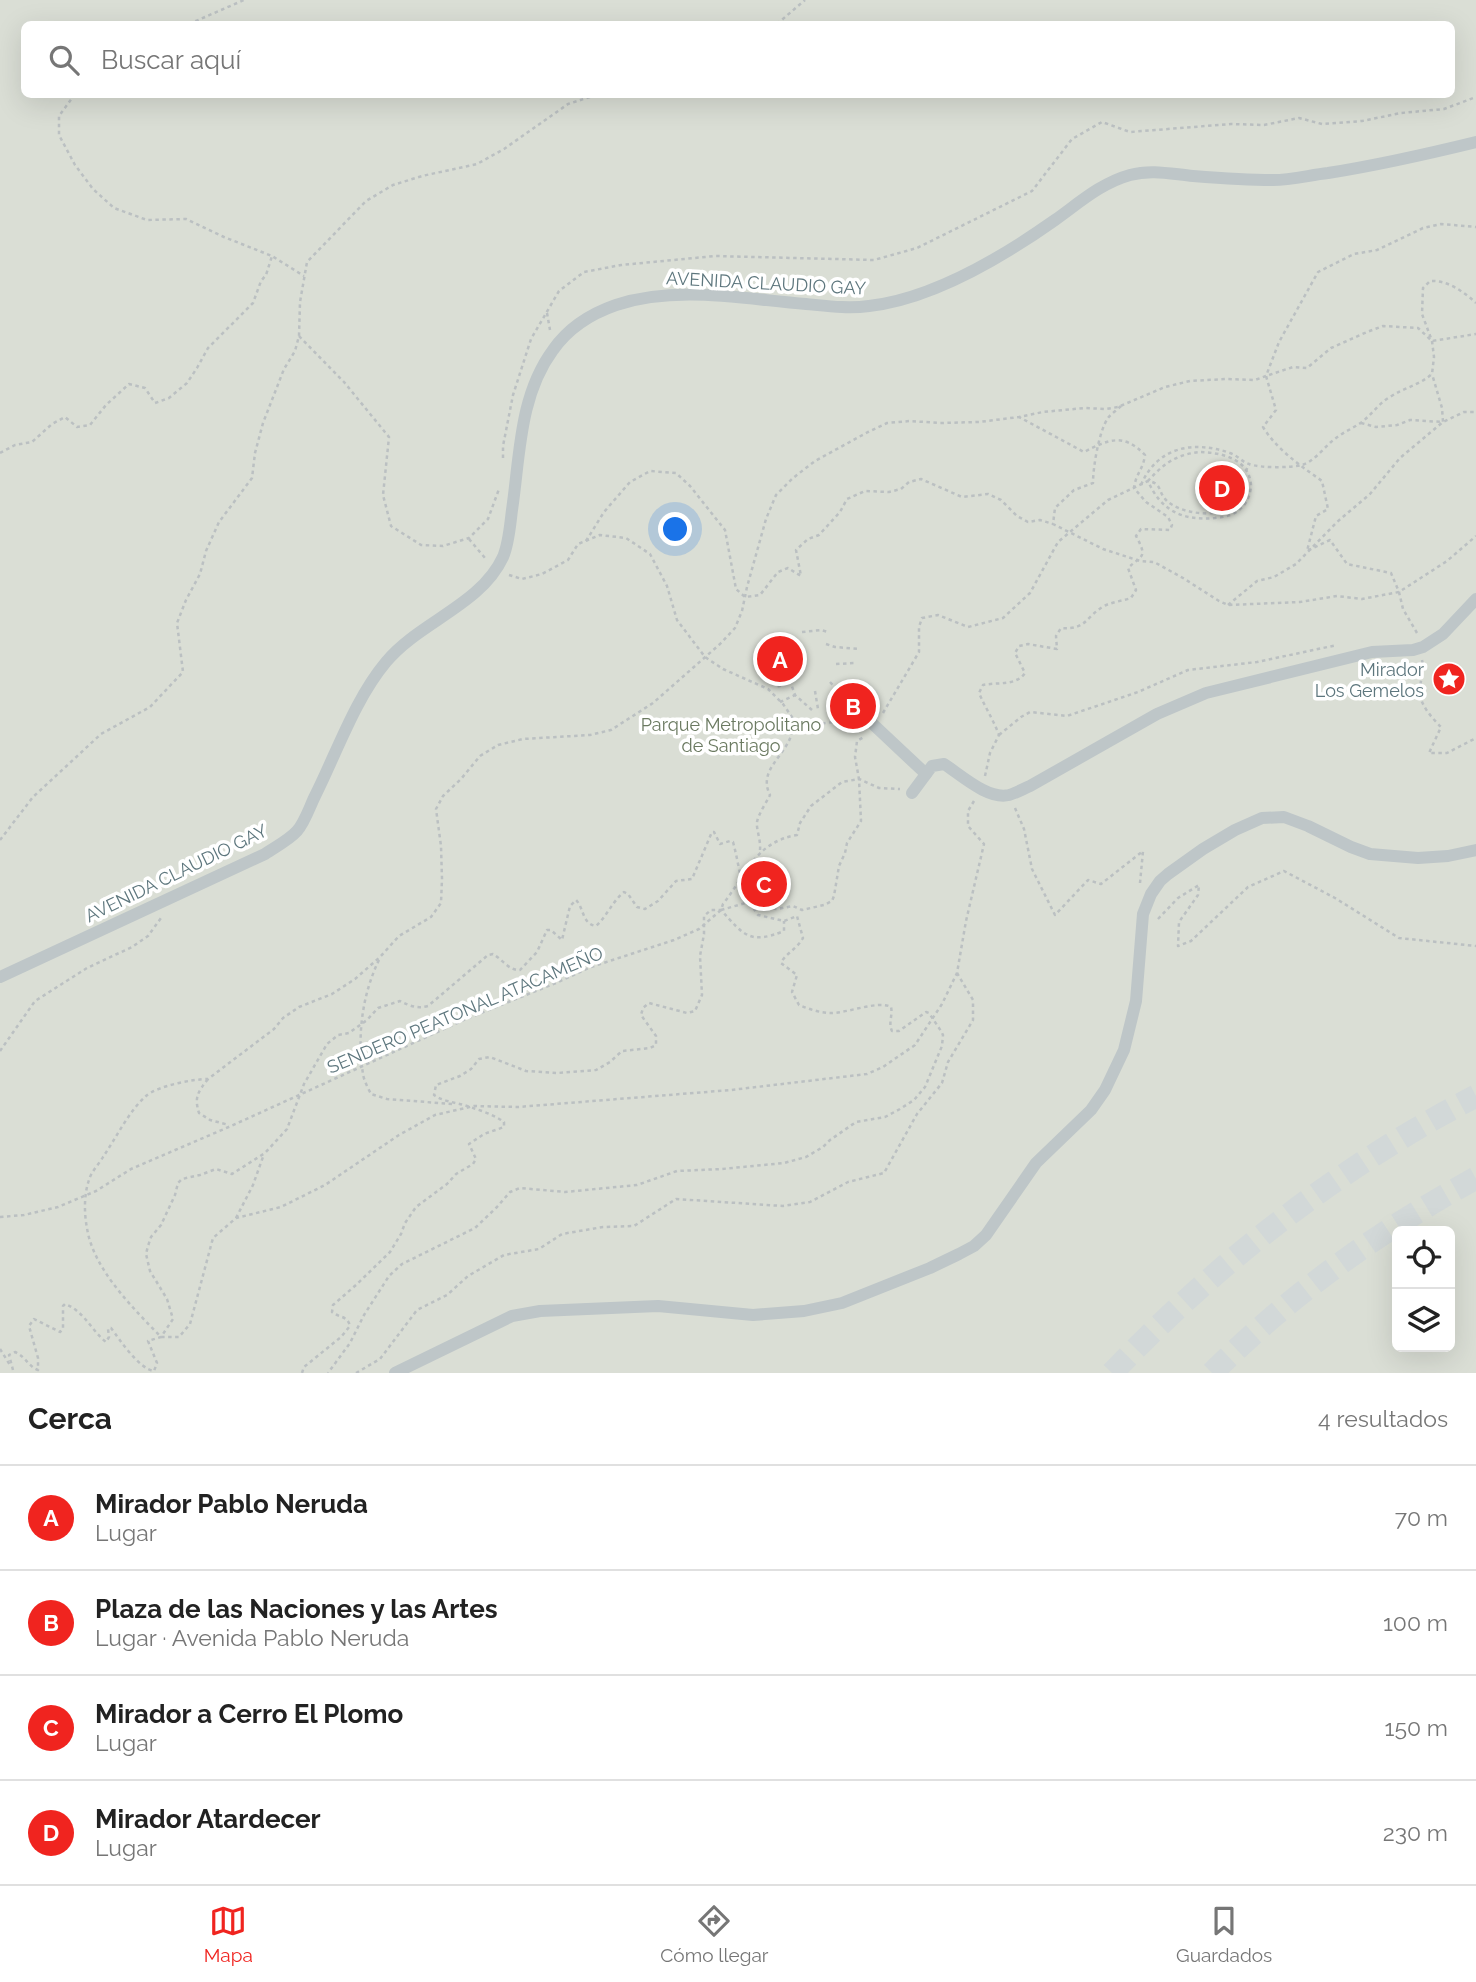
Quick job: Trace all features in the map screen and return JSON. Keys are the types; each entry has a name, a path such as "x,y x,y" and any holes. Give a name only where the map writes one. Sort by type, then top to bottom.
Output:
{"street":[{"name":"AVENIDA CLAUDIO GAY","path":"0,977 265,854 298,831 358,704 383,664 402,645 488,583 504,555 524,419 531,394 541,369 554,348 575,325 591,315 639,298 669,294 837,307 900,301 942,286 1012,249 1081,200 1111,182 1132,174 1157,171 1188,176 1277,180 1379,165 1476,142"},
{"path":"912,793 932,766 944,764 987,793 1009,795 1157,715 1206,693 1372,652 1419,648 1443,634 1476,599"},
{"path":"860,712 926,774"},
{"path":"395,1373 512,1316 540,1311 657,1306 753,1315 804,1311 842,1303 930,1268 974,1246 986,1235 1036,1163 1091,1110 1105,1090 1124,1050 1136,1001 1143,914 1160,881 1203,849 1234,830 1262,818 1284,817 1370,854 1418,858 1448,856 1476,850"}],"path":[{"path":"196,21 244,0"},
{"path":"780,21 805,0"},
{"path":"503,458 513,396 531,339 559,291 584,272 621,264 715,256 874,260 917,248 1032,191 1072,139 1102,122 1130,132 1231,124 1264,125 1299,118 1322,124 1444,109 1476,97"},
{"path":"72,98 59,116 59,135 75,165 93,189 114,208 147,220 186,219 272,256 305,276"},
{"path":"0,840 33,797 101,734 150,707 183,672 177,623 200,574 206,551 219,522 252,478 263,423 284,369 295,352 307,261 366,201 393,185 477,164 504,149 568,104 587,98"},
{"path":"1307,551 1316,516 1328,509 1322,481 1270,439 1263,427 1276,410 1266,376 1279,342 1318,272 1354,254 1395,243 1423,228 1441,224 1476,227"},
{"path":"0,453 15,445 32,442 52,424 65,417 78,427 90,425 106,405 130,384 145,388 155,403 169,398 187,383 208,348 253,303 272,256"},
{"path":"1443,422 1442,408 1432,374 1432,341 1422,314 1423,288 1430,281 1440,280 1476,303"},
{"path":"231,1126 199,1113 195,1101 208,1079 299,1007 332,993 355,979 400,936 431,917 440,903 441,846 436,809 443,796 480,756 498,745 523,739 590,735 611,730 653,703 705,657 735,628 766,519 776,495 815,461 887,423 979,422 1043,412 1106,409 1123,405 1165,387 1190,381 1255,380 1293,367 1307,368 1331,348 1383,326 1418,328 1432,341"},
{"path":"1432,341 1476,334"},
{"path":"299,336 344,382 389,437 383,495 391,526 421,544 443,546 469,538 488,519 501,483"},
{"path":"1140,485 1154,463 1162,456 1180,449 1211,448 1233,454 1249,464 1276,468 1301,466 1344,431 1361,423 1385,399 1420,384 1432,374"},
{"path":"1053,524 1055,508 1074,491 1093,483 1098,445 1108,418 1123,405"},
{"path":"1228,605 1257,581 1274,577 1296,564 1370,494 1400,458 1443,422 1464,412 1476,412"},
{"path":"1019,417 1084,453 1112,439 1136,445 1145,455 1143,468 1136,477 1134,488"},
{"path":"1361,423 1376,427 1397,425 1410,420 1443,422"},
{"path":"302,1373 304,1367 341,1338 351,1326 344,1316 332,1312 333,1305 390,1252 416,1207 456,1174 473,1164 475,1159 469,1143 504,1127 504,1122 495,1115 441,1100 434,1095 436,1085 460,1076 471,1069 479,1059 490,1056 526,1071 558,1073 596,1070 622,1051 650,1048 656,1045 656,1036 641,1015 643,1008 649,1003 687,1013 695,1011 702,995 700,956 704,916 712,910 756,900 767,908 793,906 802,910 832,901 847,843 861,821 855,757 857,741 876,727 919,652 919,627 922,618 938,615 968,627 1003,618 1030,593 1058,542 1108,500 1148,481 1170,460 1191,453 1213,452 1225,455 1237,460 1250,475 1251,489 1240,510 1226,517 1202,519 1170,511 1160,501 1148,481"},
{"path":"1148,481 1160,486 1166,500 1178,508 1213,513 1226,510 1239,500 1242,480 1249,464"},
{"path":"586,541 604,512 630,482 650,471 676,473 690,485 725,530 736,589 745,597 760,595 778,572 788,568 801,576 796,550 808,539 819,535 840,512 847,499 866,491 889,492 901,489 909,482 920,479 962,497 988,494 1001,500 1017,516 1028,522 1040,520 1053,524 1102,549 1140,561 1154,562 1228,605 1300,602 1337,596 1362,599 1399,592 1447,561 1476,537"},
{"path":"1134,488 1146,502 1168,517 1172,525 1170,530 1141,529 1136,536 1141,546 1140,561"},
{"path":"469,538 494,570 522,579 542,574 568,560 579,544 600,535 626,538 650,554 667,586 677,620 705,657 723,669 768,689 794,720 809,725 834,722 860,712"},
{"path":"1307,551 1330,540 1347,564 1391,573 1403,608 1418,637 1425,634"},
{"path":"999,735 993,717 984,706 979,693 983,685 1012,683 1023,678 1025,673 1015,653 1019,646 1028,644 1057,649 1056,636 1061,628 1072,629 1088,621 1092,614 1108,604 1131,598 1136,590 1128,568 1140,561"},
{"path":"802,632 828,632"},
{"path":"826,644 860,649"},
{"path":"236,1218 281,1207 325,1185 398,1135 435,1115 470,1107 517,1107 731,1090 867,1074 883,1067 915,1045 957,973 984,844 968,826 968,811 984,783 990,753 999,735 1030,712 1067,716 1138,692 1188,670 1257,662 1334,644 1342,645"},
{"path":"1419,648 1423,667 1419,696 1441,727 1429,752 1447,753 1476,738"},
{"path":"836,664 855,663"},
{"path":"774,682 776,687 785,685 784,678 789,678 795,695 812,710"},
{"path":"830,682 845,698"},
{"path":"815,691 818,709"},
{"path":"780,702 795,695"},
{"path":"759,853 761,842 757,820 770,795 766,788 769,769 780,758 791,736 794,720"},
{"path":"859,779 879,788 912,793"},
{"name":"SENDERO PEATONAL ATACAMEÑO","path":"0,1217 24,1215 58,1207 96,1191 131,1169 466,1019 591,967 674,940 704,927 721,910 759,853 779,839 797,835 800,823 811,806 842,782 859,779"},
{"path":"1009,795 1024,829 1032,869 1055,915 1088,880 1101,884 1143,851 1140,885 1160,881"},
{"path":"161,1337 171,1324 173,1315 150,1271 146,1254 151,1237 170,1207 178,1183 182,1179 216,1169 232,1174 265,1153 287,1129 312,1067 327,1044 338,1035 349,1033 378,1007 400,1001 411,1007 428,1006 488,955 493,954 500,958 514,971 520,970 537,953 547,930 551,930 562,940 570,905 576,900 588,924 592,926 600,923 624,892 637,907 645,909 658,901 676,881 692,879 712,832 720,844 733,842 740,880 749,903 758,915 784,921 797,916 803,939 781,962 797,975 792,992 799,1004 832,1013 884,1003 891,1007 892,1031 896,1032 923,1013 929,1013 942,1031 943,1042 925,1087 914,1100 885,1117 856,1122 806,1157 775,1164 677,1171 636,1185 565,1192 520,1188 510,1192 475,1228 402,1264 389,1276 328,1373"},
{"path":"1158,907 1157,920 1178,898 1199,885 1198,895 1179,922 1178,946 1191,941 1248,887 1284,871 1335,898 1399,938 1476,946"},
{"path":"0,1051 35,1001 88,968 140,942 148,936 178,894"},
{"path":"721,910 741,932 762,938 784,930 784,921"},
{"path":"380,957 371,977 362,1023 363,1076 371,1094 387,1099 466,1105"},
{"path":"356,1373 380,1359 417,1310 447,1295 467,1276 504,1255 539,1249 562,1234 603,1227 634,1226 676,1199 783,1206 810,1202 848,1182 884,1173 917,1114 942,1083 948,1062 973,1020 973,1000 957,973"},
{"path":"161,1337 107,1276 95,1252 86,1228 89,1177 124,1123 147,1095 195,1079 208,1079"},
{"path":"14,1371 9,1355 15,1352 38,1370 38,1358 29,1326 34,1319 60,1332 64,1329 65,1304 77,1310 106,1342 109,1337 108,1329 111,1328 141,1365 154,1371 157,1363 148,1341 161,1337 179,1337 190,1324 213,1238 236,1218 265,1153"},
{"path":"0,1349 14,1371"}],"green space":[{"name":"Parque Metropolitano de Santiago","path":"0,0 1476,0 1476,1373 0,1373"}],"tunnel":[{"path":"1112,1373 1194,1293 1282,1220 1376,1154 1476,1096"},
{"path":"1212,1373 1274,1316 1337,1266 1404,1220 1476,1178"}],"place":[{"name":"Mirador Atardecer","path":"1222,488"},
{"name":"Mirador Pablo Neruda","path":"780,659"},
{"name":"Mirador Los Gemelos","path":"1449,679"},
{"name":"Plaza de las Naciones y las Artes","path":"853,706"},
{"name":"Mirador a Cerro El Plomo","path":"764,884"}]}
